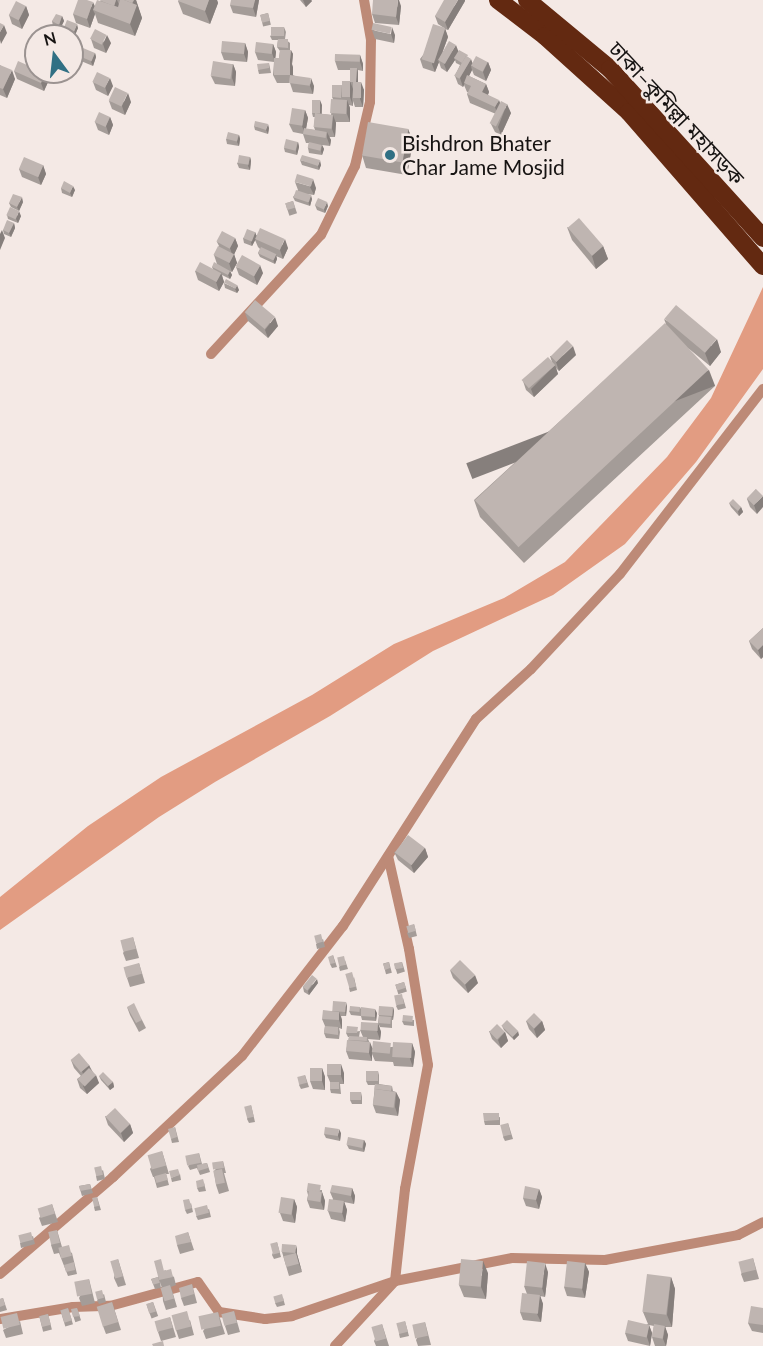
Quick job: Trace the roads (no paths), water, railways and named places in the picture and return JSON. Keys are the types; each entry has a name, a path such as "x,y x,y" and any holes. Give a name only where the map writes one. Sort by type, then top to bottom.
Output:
{"highway":[{"name":"ঢাকা–কুমিল্লা মহাসড়ক","path":"498,0 545,36 629,112 758,260"},
{"name":"ঢাকা–কুমিল্লা মহাসড়ক","path":"527,0 610,69 763,238"}],"street":[{"path":"211,354 321,235 355,166 370,102 371,40 364,0"},
{"path":"0,1274 113,1177 242,1056 343,926 476,719 531,669 620,574 763,389"},
{"path":"335,1346 395,1281 405,1189 428,1065 415,1003 409,949 388,856"},
{"path":"0,1319 73,1308 110,1306 198,1282 219,1312 265,1319 292,1316 395,1281 512,1258 605,1260 738,1235 763,1222"}],"place":[{"name":"Bishdron Bhater Char Jame Mosjid","path":"390,155"}]}
